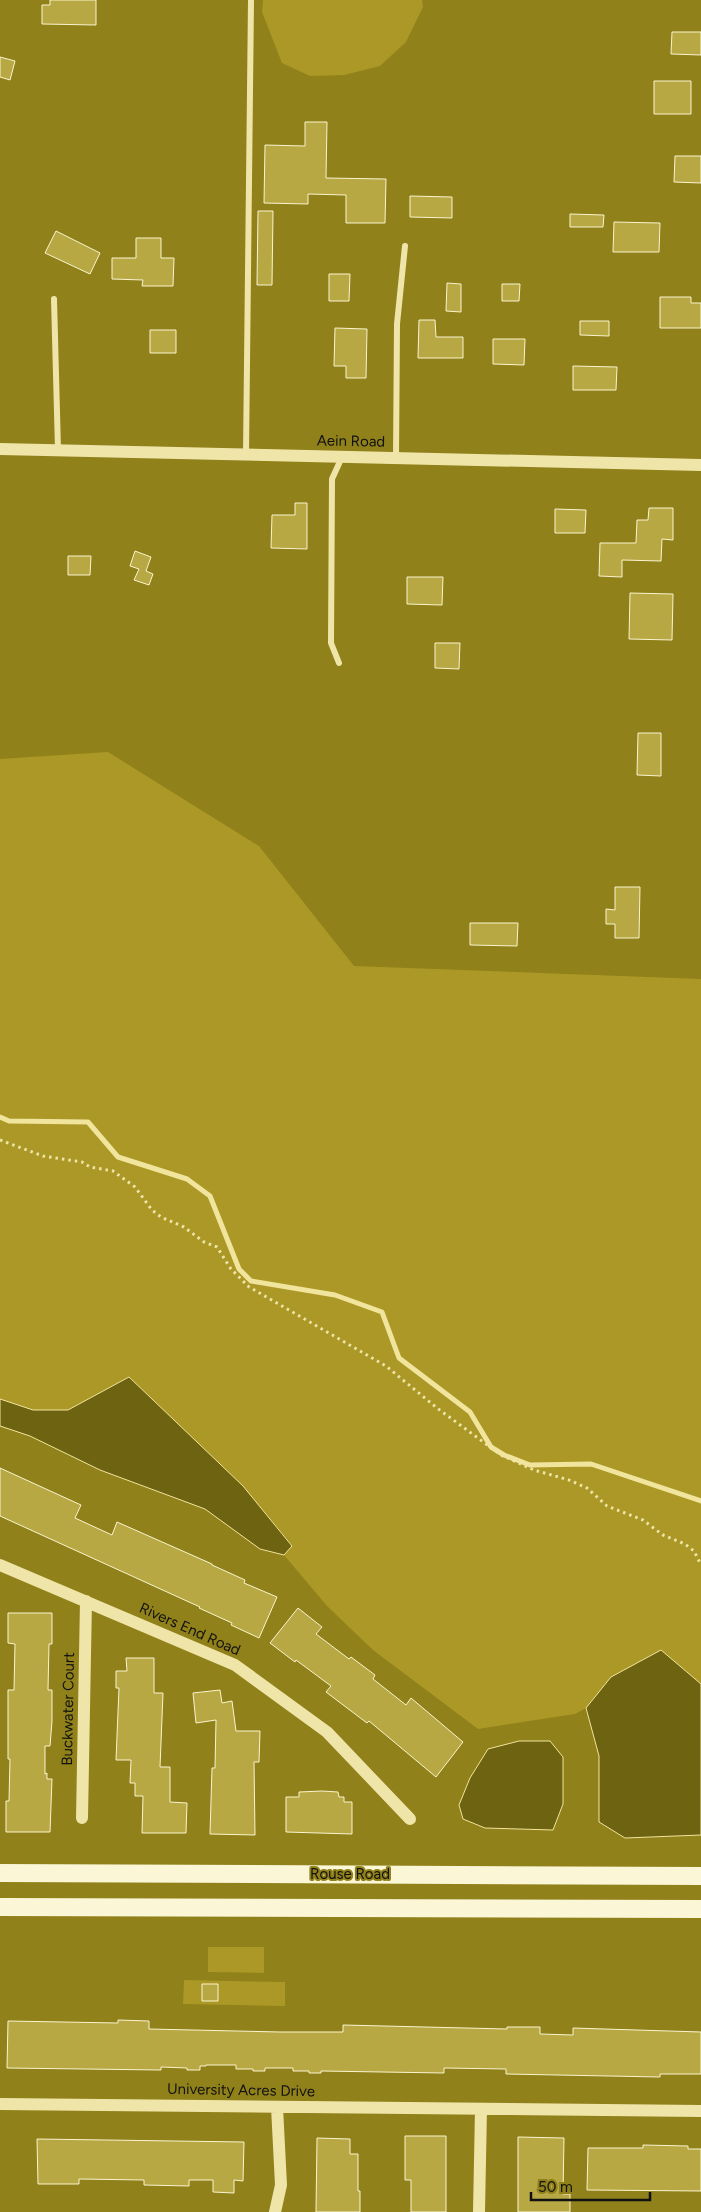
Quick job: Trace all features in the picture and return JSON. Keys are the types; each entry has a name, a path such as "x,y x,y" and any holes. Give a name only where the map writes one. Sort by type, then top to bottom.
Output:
{"street":[{"name":"Aein Road","path":"0,449 701,465"},
{"name":"Rivers End Road","path":"0,1565 235,1665 327,1732 410,1819"},
{"name":"Buckwater Court","path":"82,1818 86,1601"},
{"name":"Rouse Road","path":"0,1873 701,1876"},
{"path":"0,1907 701,1909"},
{"name":"University Acres Drive","path":"0,2104 701,2111"},
{"path":"275,2212 282,2185 277,2107"},
{"path":"479,2212 481,2109"}],"lane":[{"path":"246,454 251,0"},
{"path":"396,458 397,324 405,246"},
{"path":"54,299 58,450"},
{"path":"338,663 331,643 332,479 342,456"}],"path":[{"path":"0,1140 43,1156 82,1162 90,1167 113,1171 135,1187 152,1210 161,1217 184,1227 204,1242 217,1247 231,1269 249,1288 386,1366 436,1408 501,1455 534,1470 569,1480 587,1488 607,1506 643,1520 663,1535 685,1544 694,1551 701,1565"}],"shaded area":[{"path":"263,0 422,0 423,7 406,42 380,66 344,75 310,76 282,63 262,12"},
{"path":"108,752 259,846 354,966 701,979 701,1684 661,1651 611,1677 586,1708 575,1714 478,1729 373,1650 327,1606 284,1555 292,1545 243,1486 129,1377 68,1410 33,1410 0,1399 0,759"},
{"path":"129,1377 243,1486 292,1546 284,1555 260,1549 205,1509 100,1470 30,1436 0,1426 0,1399 33,1410 68,1410"},
{"path":"661,1650 701,1684 701,1835 625,1838 599,1822 599,1756 586,1708 611,1677"},
{"path":"519,1741 550,1741 563,1757 563,1804 553,1830 485,1828 463,1819 459,1805 470,1778 488,1749"},
{"path":"208,1947 264,1947 264,1973 208,1972"},
{"path":"184,1980 285,1982 285,2006 183,2004"}],"building":[{"path":"50,0 96,0 96,25 42,24 42,5 50,5"},
{"path":"672,32 701,32 701,55 671,54"},
{"path":"0,57 15,61 10,80 0,77"},
{"path":"654,81 691,81 691,114 654,114"},
{"path":"305,122 327,122 326,178 386,179 385,223 346,223 346,195 308,194 308,204 264,203 265,145 305,146"},
{"path":"675,156 701,156 701,183 674,182"},
{"path":"410,196 452,197 452,218 410,217"},
{"path":"258,211 273,211 272,285 257,285"},
{"path":"570,214 604,215 603,227 570,227"},
{"path":"614,222 660,223 659,252 613,252"},
{"path":"56,231 100,253 90,274 45,253"},
{"path":"136,238 161,238 161,258 174,258 173,286 142,286 143,280 112,279 112,258 136,258"},
{"path":"329,274 350,274 349,301 329,301"},
{"path":"447,283 461,284 461,312 446,311"},
{"path":"502,284 520,284 519,301 502,301"},
{"path":"660,297 691,297 691,303 701,303 701,328 660,328"},
{"path":"419,320 435,320 436,337 463,337 463,358 418,358"},
{"path":"580,321 609,321 609,336 580,335"},
{"path":"335,328 367,329 366,378 346,378 346,366 334,366"},
{"path":"150,330 176,330 176,353 150,353"},
{"path":"493,339 525,339 524,365 493,364"},
{"path":"573,366 617,367 616,390 573,390"},
{"path":"295,503 307,503 307,549 271,548 272,515 295,515"},
{"path":"649,508 673,508 673,540 662,539 661,561 622,560 622,577 599,576 600,543 636,543 637,520 648,520"},
{"path":"555,509 586,510 585,533 555,533"},
{"path":"135,551 151,557 146,571 153,574 149,585 134,580 139,569 130,566"},
{"path":"68,556 91,556 90,575 68,575"},
{"path":"407,577 443,577 442,605 407,604"},
{"path":"630,593 673,594 672,640 629,639"},
{"path":"435,643 460,643 459,669 435,668"},
{"path":"638,733 661,733 661,776 637,775"},
{"path":"615,887 640,887 639,938 615,938 615,924 606,924 606,909 615,910"},
{"path":"470,923 518,923 517,946 470,945"},
{"path":"0,1468 81,1505 75,1518 112,1535 117,1522 212,1564 245,1580 244,1583 277,1597 259,1638 231,1625 232,1623 200,1607 0,1516"},
{"path":"298,1608 322,1627 316,1634 349,1659 351,1657 375,1675 373,1679 406,1705 411,1698 463,1742 436,1777 369,1721 367,1723 326,1692 331,1686 270,1643"},
{"path":"8,1613 52,1613 52,1644 49,1644 48,1690 52,1690 52,1721 50,1746 45,1746 45,1774 47,1773 47,1779 52,1779 50,1832 6,1832 6,1801 9,1801 10,1759 8,1759 8,1690 14,1690 15,1644 8,1643"},
{"path":"126,1658 154,1658 154,1693 163,1693 160,1767 170,1767 170,1802 187,1803 186,1833 142,1833 143,1796 135,1796 135,1783 130,1783 131,1760 116,1760 119,1688 116,1688 116,1671 127,1671"},
{"path":"220,1690 222,1703 232,1701 236,1731 260,1731 259,1762 254,1762 255,1835 210,1834 212,1768 215,1768 216,1720 196,1723 193,1693"},
{"path":"299,1792 338,1792 339,1797 344,1797 344,1802 352,1802 352,1834 286,1832 286,1797 299,1797"},
{"path":"202,1984 218,1984 218,2001 202,2001"},
{"path":"118,2020 149,2021 149,2029 280,2032 343,2032 343,2025 507,2029 507,2027 540,2027 540,2034 573,2035 573,2028 701,2032 701,2074 660,2074 660,2077 506,2074 506,2069 444,2068 444,2073 321,2071 321,2073 309,2073 309,2071 293,2071 293,2068 265,2068 265,2071 253,2071 253,2069 236,2069 236,2065 206,2065 200,2066 200,2070 161,2067 161,2070 7,2068 8,2021 118,2023"},
{"path":"405,2136 446,2136 446,2212 411,2212 411,2180 405,2180"},
{"path":"518,2137 564,2138 563,2194 570,2194 570,2212 518,2212"},
{"path":"317,2138 350,2139 350,2154 358,2154 360,2212 316,2212"},
{"path":"37,2139 244,2142 243,2181 234,2180 234,2193 213,2192 213,2180 189,2180 189,2186 144,2185 144,2180 79,2179 79,2184 38,2184"},
{"path":"643,2145 688,2146 688,2149 701,2149 701,2191 587,2190 588,2148 643,2148"}],"waterway":[{"path":"0,1117 9,1121 88,1122 118,1157 187,1179 210,1196 239,1269 251,1281 335,1295 382,1312 399,1358 470,1412 491,1447 504,1455 530,1465 591,1464 701,1501"}]}
